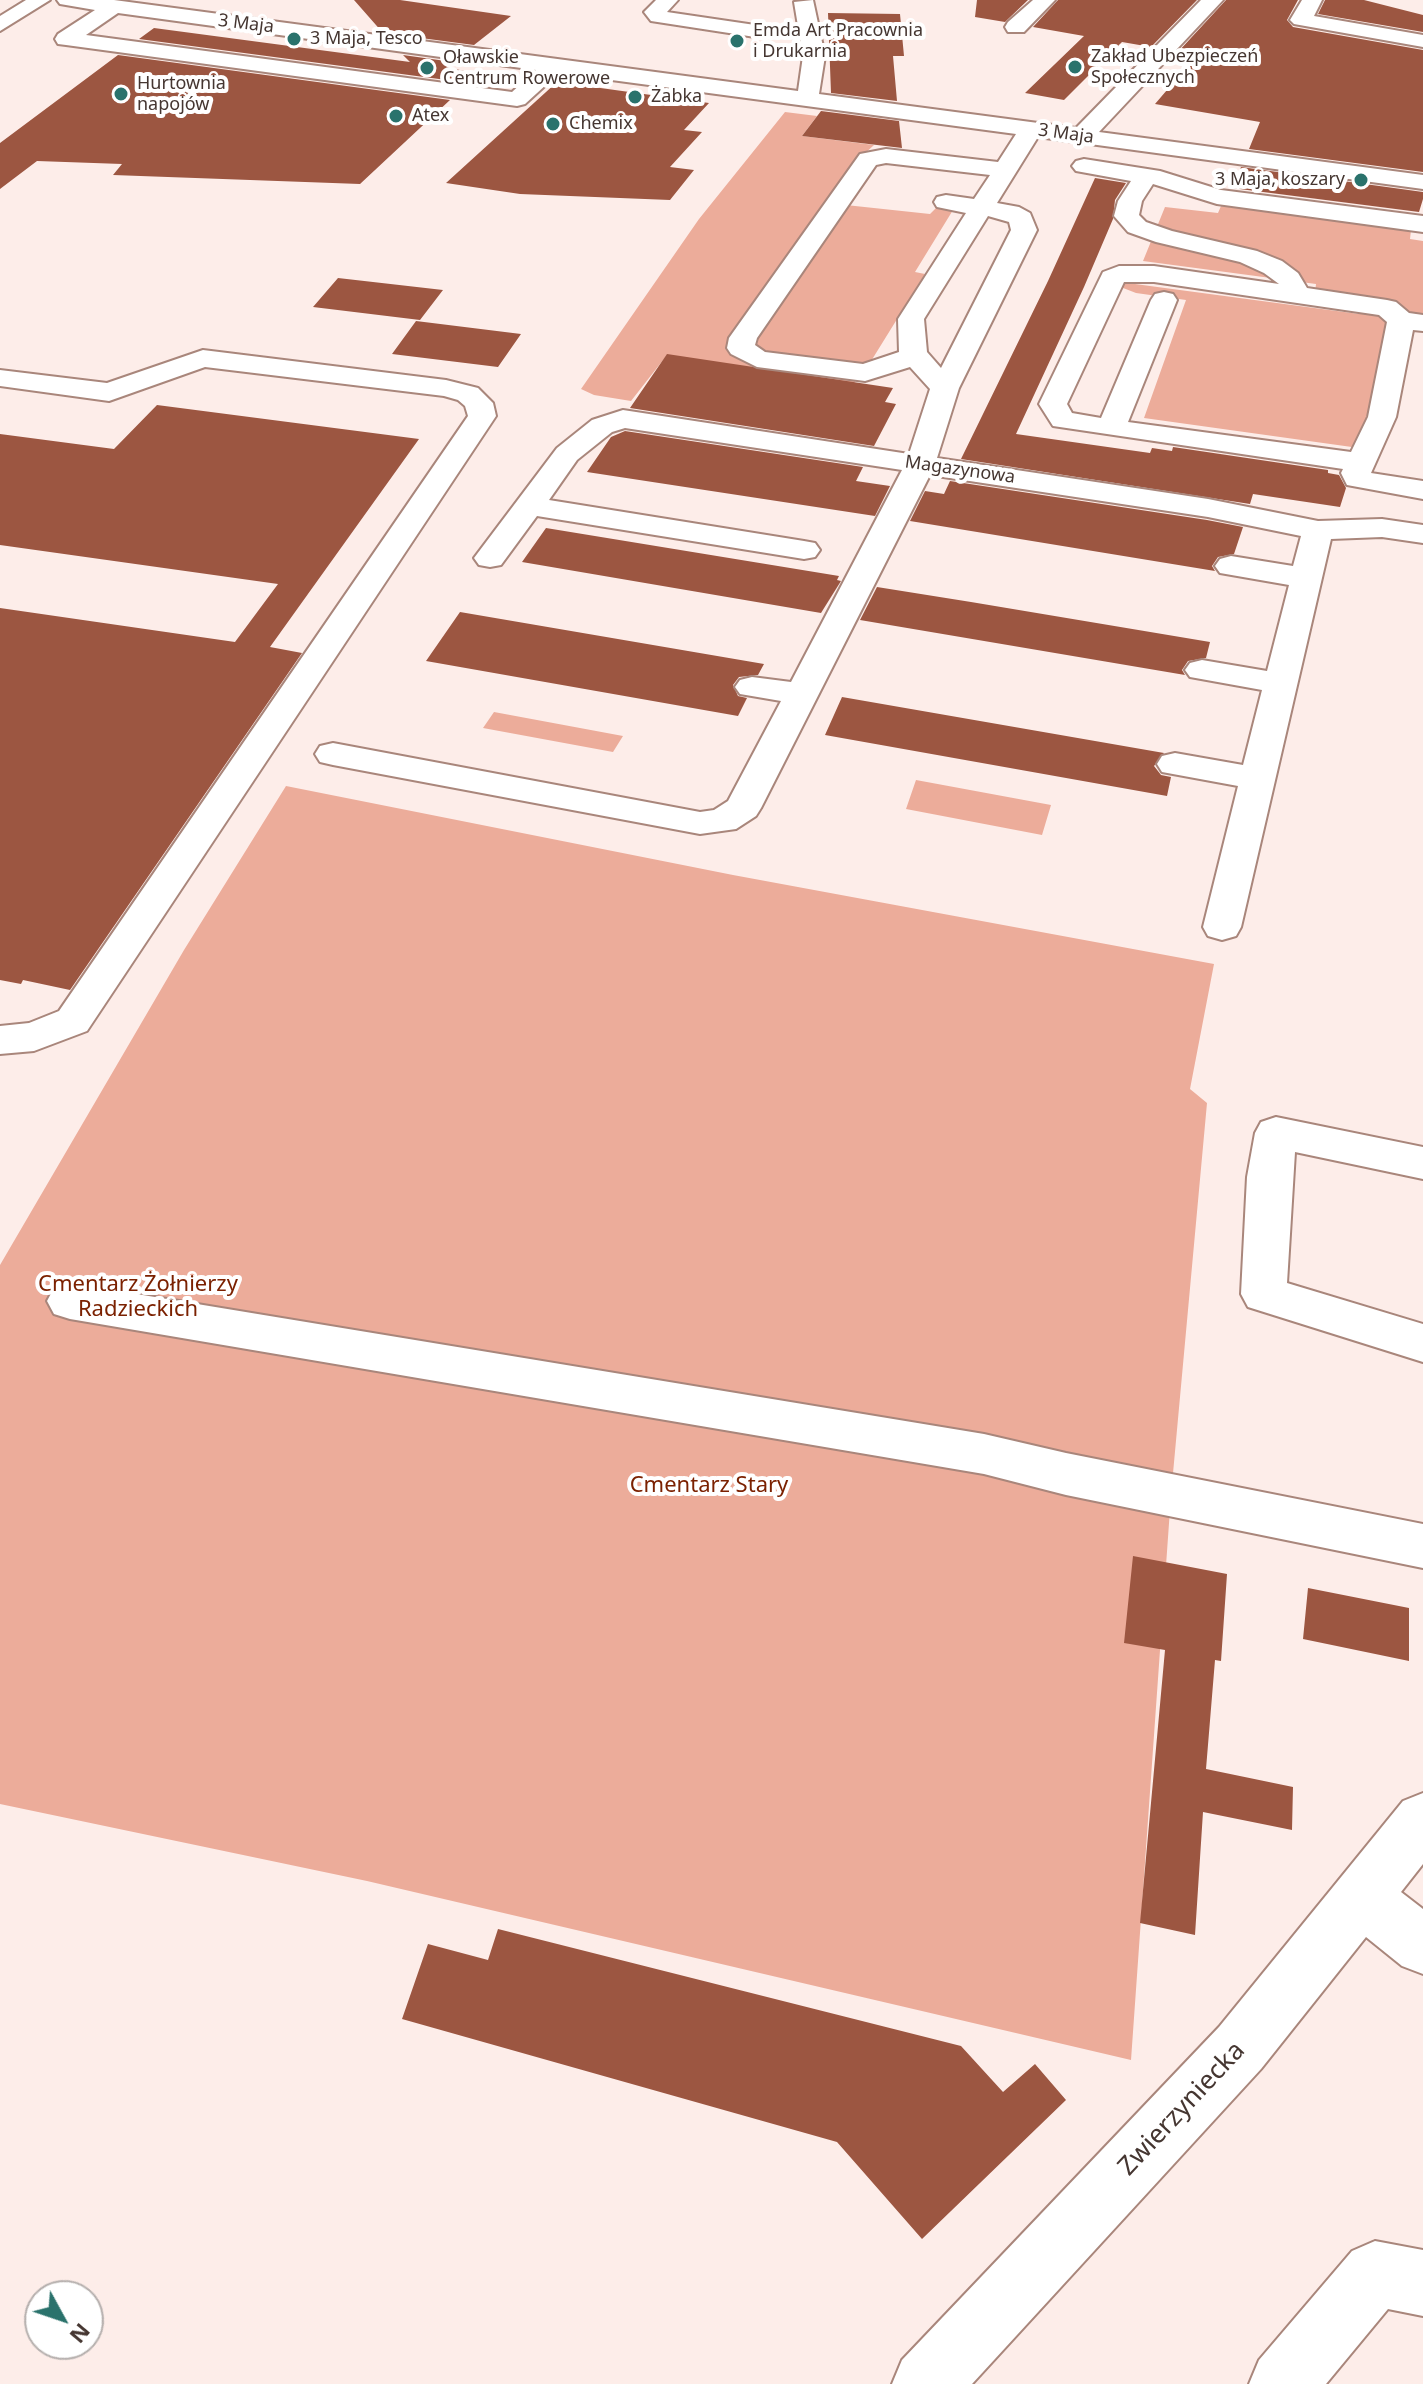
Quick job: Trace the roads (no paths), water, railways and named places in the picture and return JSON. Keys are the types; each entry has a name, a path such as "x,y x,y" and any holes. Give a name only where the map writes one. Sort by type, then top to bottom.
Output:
{"street":[{"path":"0,25 40,0"},
{"name":"3 Maja","path":"67,0 555,64 718,77 806,97 1423,182"},
{"path":"668,0 655,12 658,17 750,42 747,8"},
{"path":"1016,27 1045,0"},
{"path":"1082,136 1213,0"},
{"path":"1312,0 1301,20 1423,41"},
{"path":"804,2 814,56 810,90 806,97"},
{"path":"113,7 66,39 517,99 555,64"},
{"path":"945,388 914,356 911,319 1031,129"},
{"path":"1199,191 1217,155"},
{"path":"914,356 865,373 757,359 741,348 743,338 868,159 886,156 1010,164 1053,162 1146,176 1217,197 1423,224"},
{"path":"1146,176 1130,201 1126,216 1137,227 1165,237 1248,256 1273,267 1289,279 1298,295"},
{"path":"333,754 714,823 736,815 743,808 802,694 832,554 921,463 945,388 1024,230 1021,218 1010,212 946,202"},
{"path":"1363,463 1063,420 1053,404 1112,278 1129,273 1387,308 1412,322 1382,417 1363,463 1357,467 1358,479 1423,490"},
{"path":"1111,428 1164,300"},
{"path":"0,378 109,392 203,358 446,388 468,394 479,403 482,416 73,1021 34,1037 0,1040"},
{"name":"Magazynowa","path":"530,506 577,462 602,426 629,420 1208,508 1318,530 1382,528 1423,534"},
{"path":"505,553 530,506 832,554"},
{"path":"1222,927 1318,530"},
{"path":"1231,566 1306,578"},
{"path":"1202,670 1281,683"},
{"path":"752,687 802,694"},
{"path":"1175,764 1258,778"},
{"path":"1423,1163 1276,1133 1269,1177 1264,1294 1423,1343"},
{"path":"70,1301 984,1454 1066,1474 1423,1546"},
{"name":"Zwierzyniecka","path":"926,2384 1240,2048 1423,1820"},
{"path":"1361,1897 1423,1945"},
{"path":"1283,2384 1375,2274 1423,2283"}],"place":[{"name":"3 Maja, Tesco","path":"294,39"},
{"name":"Emda Art Pracownia i Drukarnia","path":"737,41"},
{"name":"Zakład Ubezpieczeń Społecznych","path":"1075,67"},
{"name":"Oławskie Centrum Rowerowe","path":"427,68"},
{"name":"Hurtownia napojów","path":"121,94"},
{"name":"Żabka","path":"635,97"},
{"name":"Atex","path":"396,116"},
{"name":"Chemix","path":"553,124"},
{"name":"3 Maja, koszary","path":"1361,180"}],"park label":[{"name":"Cmentarz Żołnierzy Radzieckich","path":"138,1298"},
{"name":"Cmentarz Stary","path":"709,1486"}]}
